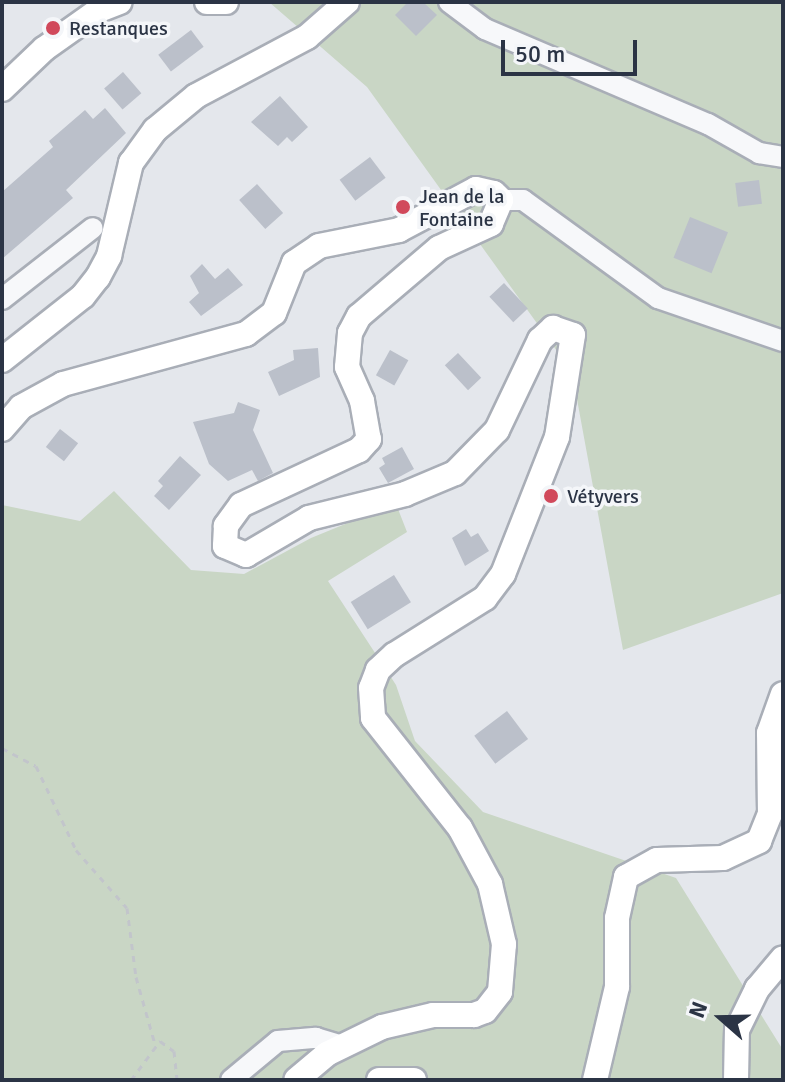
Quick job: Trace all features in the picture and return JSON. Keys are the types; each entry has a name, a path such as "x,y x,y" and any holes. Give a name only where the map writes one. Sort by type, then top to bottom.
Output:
{"main road":[{"path":"2,89 44,49 99,10 120,2"},
{"path":"207,2 226,2"},
{"path":"2,360 83,296 98,277 109,256 124,181 155,130 222,80 307,37 347,2"},
{"path":"2,429 21,407 63,384 246,334 274,313 294,263 319,246 399,230 476,189 488,189 501,200 491,224 439,248 359,316 350,333 347,367 362,401 369,439 359,450 241,505 226,526 225,546 246,555 309,518 438,483 470,461 497,430 540,340 553,328 573,335 557,437 503,574 485,598 394,655 371,688 373,718 460,828 490,884 504,944 500,992 485,1011 474,1015 407,1019 343,1046 296,1080"},
{"path":"595,1080 617,987 617,918 626,877 657,860 723,858 759,841 770,814 769,733 783,694"},
{"path":"736,1080 737,1030 757,989 783,958"},
{"path":"379,1080 414,1080"}],"street":[{"path":"449,2 485,29 708,124 759,153 783,157"},
{"path":"501,200 523,200 658,298 783,341"},
{"path":"2,299 93,228"},
{"path":"231,1080 278,1041 316,1038 343,1046"}],"path":[{"path":"2,748 36,766 76,850 127,908 136,977 155,1044 131,1080"},
{"path":"155,1044 170,1044 174,1051 177,1080"}],"green space":[{"path":"269,2 783,2 783,593 623,650 572,372 367,87"},
{"path":"114,491 191,570 244,574 311,538 377,511 398,509 407,532 328,581 396,685 415,741 483,812 676,878 783,1050 783,1080 2,1080 2,505 80,521"}],"building":[{"path":"408,2 423,2 437,15 416,36 395,15"},
{"path":"191,30 204,47 171,71 158,55"},
{"path":"123,72 141,93 123,110 104,88"},
{"path":"280,96 308,127 292,142 287,137 278,146 251,122"},
{"path":"105,108 126,133 66,190 73,198 2,259 2,192 53,147 49,141 85,110 93,119"},
{"path":"370,157 386,178 355,201 340,180"},
{"path":"759,180 762,204 738,207 735,183"},
{"path":"257,184 283,213 265,229 239,200"},
{"path":"690,217 728,232 712,273 674,258"},
{"path":"202,264 215,279 228,268 243,285 201,316 189,302 199,293 190,276"},
{"path":"504,283 528,309 513,322 489,297"},
{"path":"318,348 320,377 279,396 268,372 294,360 293,350"},
{"path":"390,350 408,360 394,386 376,375"},
{"path":"458,353 481,378 468,390 445,365"},
{"path":"238,402 260,410 253,430 273,473 258,481 252,470 228,481 209,464 193,422 234,413"},
{"path":"60,429 78,443 64,461 46,447"},
{"path":"402,447 414,469 388,483 379,468 385,464 382,458"},
{"path":"180,456 201,475 169,510 154,496 163,486 158,481"},
{"path":"466,529 471,537 478,533 489,551 465,566 452,538"},
{"path":"394,575 411,602 368,629 351,602"},
{"path":"507,711 528,739 495,764 474,736"}],"place":[{"name":"Restanques","path":"53,28"},
{"name":"Jean de la Fontaine","path":"403,207"},
{"name":"Vétyvers","path":"551,496"}]}
